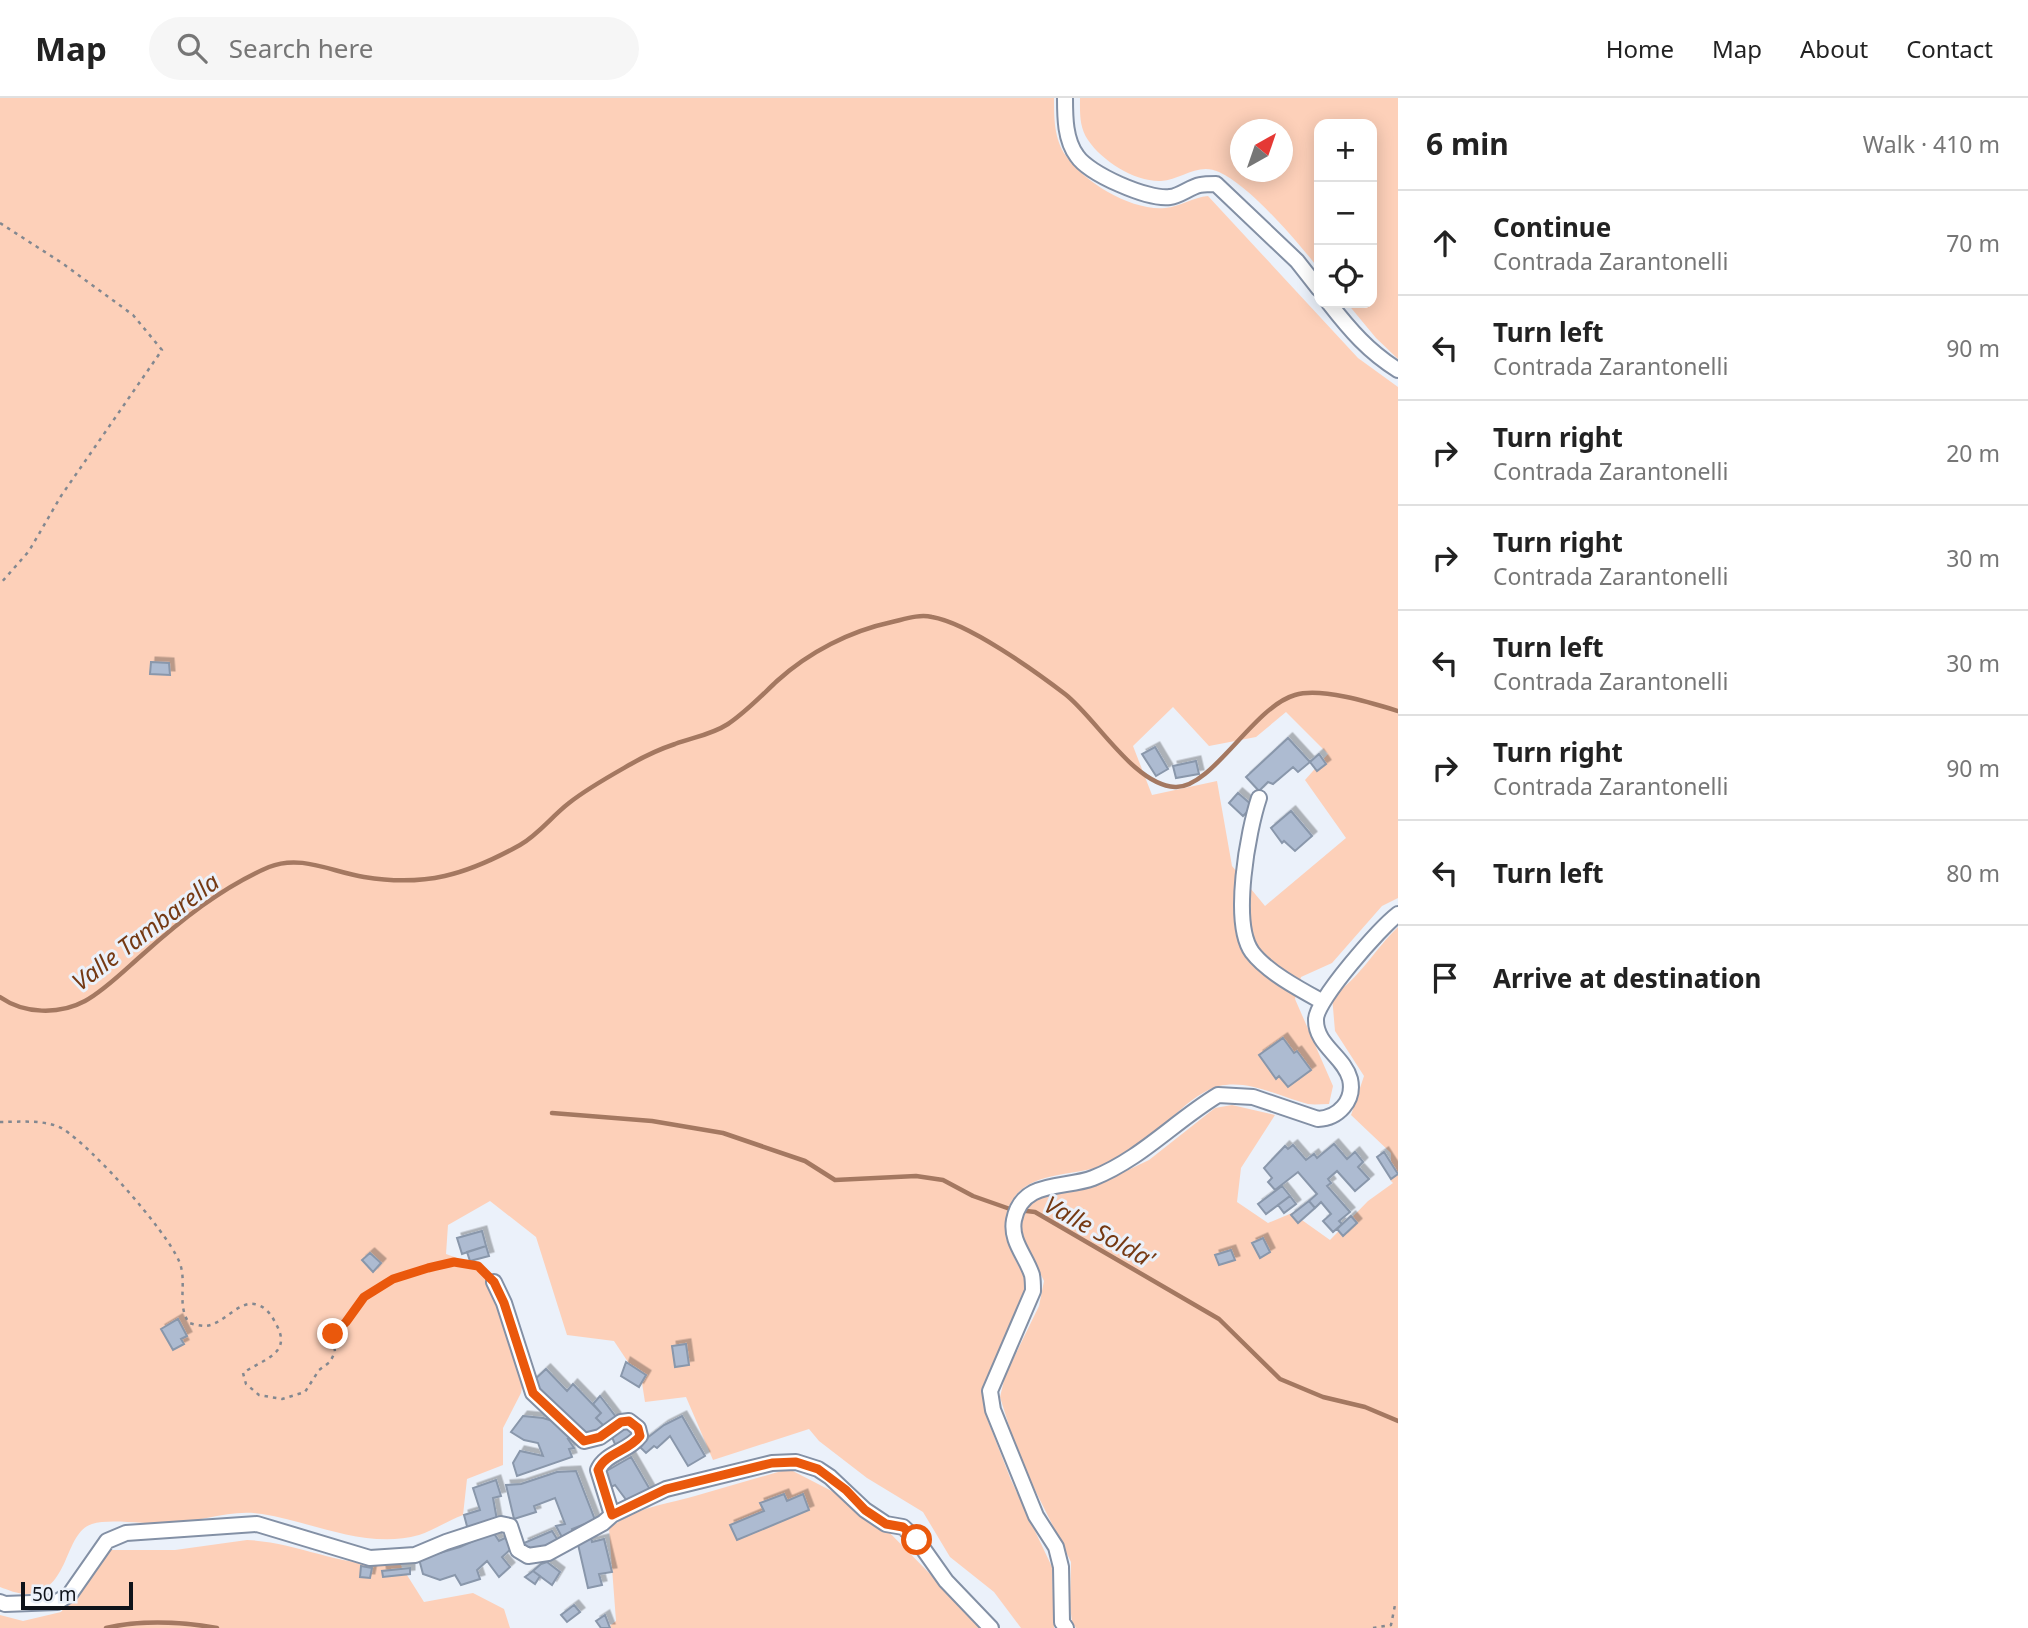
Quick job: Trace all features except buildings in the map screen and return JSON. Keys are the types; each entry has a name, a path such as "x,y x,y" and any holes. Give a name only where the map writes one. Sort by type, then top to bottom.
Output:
{"street":[{"path":"1065,98 1067,132 1077,157 1084,163 1124,187 1147,194 1170,197 1200,185 1216,184 1297,261 1314,283"},
{"path":"1333,308 1360,342 1398,370"},
{"path":"1259,798 1250,833 1241,896 1244,927 1251,951 1287,982 1323,1002"},
{"path":"1066,1628 1062,1622 1061,1567 1056,1547 1036,1516 993,1410 990,1391 1033,1291 1032,1276 1015,1242 1014,1220 1020,1205 1040,1188 1087,1180 1112,1170 1148,1149 1218,1095 1253,1097 1318,1119 1337,1115 1345,1105 1350,1079 1317,1032 1316,1016 1323,1002 1374,936 1398,914"},
{"path":"494,1282 504,1303 533,1393 584,1441 600,1437 621,1422 629,1421 638,1428 640,1436 633,1445 601,1462 598,1470 612,1515"},
{"path":"0,1602 57,1602 70,1594 107,1541 126,1533 257,1524 370,1558 415,1555 501,1524 510,1526 517,1549 528,1556 548,1553 603,1523 612,1515 666,1489 772,1463 796,1462 824,1473 865,1510 886,1524 903,1527 917,1540 946,1581 992,1628"}],"path":[{"path":"0,223 132,315 162,350 61,496 29,551 0,584"},
{"path":"0,1122 42,1123 61,1128 87,1148 113,1175 153,1221 179,1261 183,1278 182,1312 188,1323 206,1326 246,1303 256,1303 265,1308 282,1335 281,1347 272,1357 243,1373 246,1384 259,1395 282,1399 305,1392 335,1352 333,1334 346,1322 364,1297 393,1279 454,1262 478,1266 494,1282"},
{"path":"1373,1628 1391,1625 1395,1605 1398,1606"}],"shaded area":[{"path":"0,98 1054,98 1059,143 1066,156 1085,176 1124,200 1152,208 1171,207 1208,196 1358,358 1398,387 1398,898 1382,906 1332,963 1301,977 1295,999 1333,1086 1329,1104 1308,1104 1242,1085 1219,1086 1187,1104 1147,1140 1112,1161 1091,1169 1035,1181 1014,1197 1008,1211 1008,1243 1029,1286 1022,1309 986,1380 983,1397 988,1421 1011,1480 1052,1567 1054,1628 1021,1628 994,1592 950,1557 923,1512 867,1478 819,1441 809,1429 713,1460 686,1397 645,1402 642,1383 614,1341 567,1335 536,1237 490,1201 448,1225 446,1254 487,1269 525,1370 521,1393 503,1428 503,1465 467,1479 463,1515 419,1535 399,1539 360,1537 250,1513 172,1524 100,1522 83,1530 76,1538 59,1573 41,1591 23,1594 0,1587","holes":["1173,707 1209,746 1256,737 1286,712 1328,754 1305,780 1346,838 1265,906 1232,866 1217,781 1152,795 1133,746"]},
{"path":"1080,98 1398,98 1398,359 1351,308 1377,308 1377,119 1314,119 1314,263 1286,229 1235,182 1293,182 1293,119 1230,119 1230,178 1211,169 1204,169 1161,181 1130,174 1110,162 1094,148 1085,135"},
{"path":"1398,927 1398,1628 1076,1628 1072,1623 1070,1604 1071,1562 1030,1480 1014,1442 1000,1397 1005,1376 1039,1306 1044,1281 1021,1234 1023,1215 1033,1202 1048,1194 1101,1183 1149,1160 1215,1108 1232,1105 1275,1115 1241,1168 1237,1202 1268,1223 1292,1213 1330,1240 1368,1201 1393,1183 1391,1153 1351,1115 1364,1076 1335,1031 1332,996 1359,972"},
{"path":"789,1469 851,1501 886,1529 983,1628 607,1628 616,1621 609,1528 650,1508"},
{"path":"247,1540 285,1545 361,1563 400,1564 424,1602 473,1593 504,1609 510,1628 0,1628 0,1615 23,1621 61,1612 87,1580 101,1550 175,1550"}],"waterway":[{"name":"Valle Tambarella","path":"0,997 20,1007 42,1011 75,1006 107,986 202,906 235,884 281,863 305,863 386,880 445,876 481,864 527,841 563,808 599,782 647,755 722,728 789,671 816,652 861,631 912,617 927,616 947,621 1001,649 1065,694 1116,749 1145,775 1175,787 1189,784 1203,775 1264,715 1279,702 1295,695 1332,694 1398,711"},
{"name":"Valle Solda'","path":"552,1113 652,1121 723,1133 805,1161 835,1180 916,1176 943,1180 973,1196 1010,1209 1035,1212 1219,1319 1280,1379 1323,1397 1365,1407 1398,1421"},
{"path":"106,1628 162,1623 217,1628"}],"route":[{"path":"333,1334 346,1322 364,1297 393,1279 454,1262 478,1266 494,1282 504,1303 533,1393 584,1441 600,1437 621,1422 629,1421 638,1428 640,1436 633,1445 601,1462 598,1470 612,1515 666,1489 772,1463 796,1462 818,1469 846,1490 865,1510 886,1524 903,1527 917,1540"}]}
